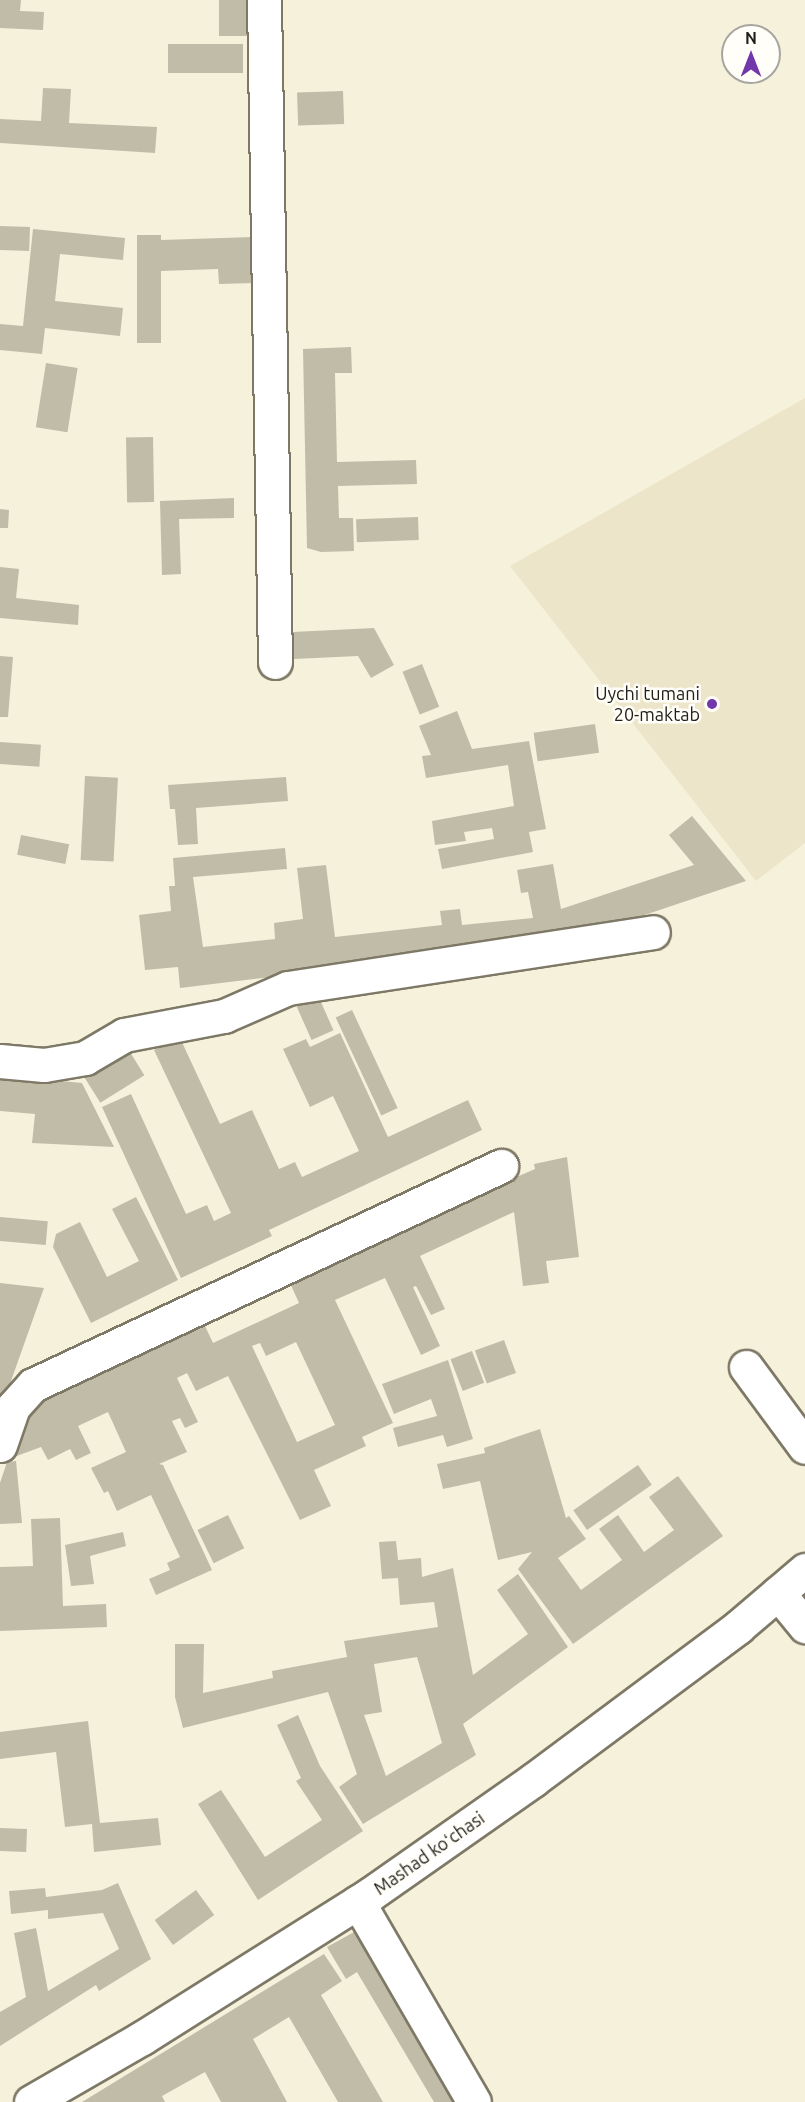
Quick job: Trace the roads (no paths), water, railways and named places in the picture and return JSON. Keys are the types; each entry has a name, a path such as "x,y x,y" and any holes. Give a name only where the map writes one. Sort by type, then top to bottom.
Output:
{"street":[{"path":"264,0 275,662"},
{"path":"0,1061 44,1065 85,1058 124,1035 224,1016 288,988 653,932"},
{"path":"0,1445 13,1407 33,1385 501,1166"},
{"path":"746,1367 805,1447"},
{"name":"Mashad koʻchasi","path":"31,2102 142,2038 358,1902 533,1780 805,1570"},
{"path":"778,1593 805,1626"},
{"path":"358,1902 474,2102"}],"place":[{"name":"Uychi tumani 20-maktab","path":"712,704"}]}
